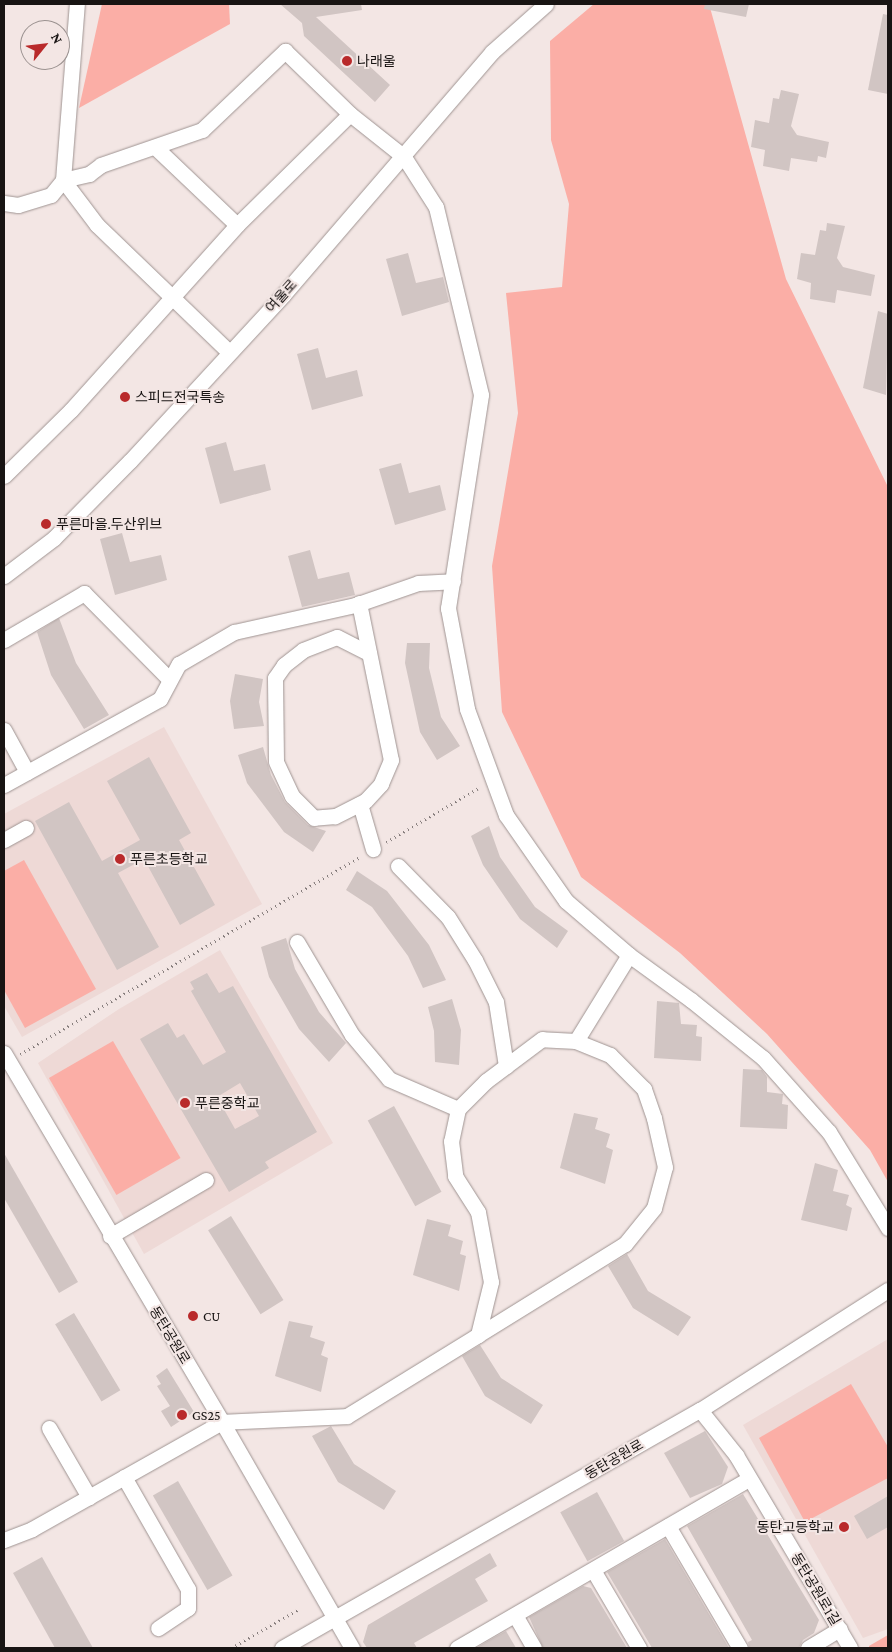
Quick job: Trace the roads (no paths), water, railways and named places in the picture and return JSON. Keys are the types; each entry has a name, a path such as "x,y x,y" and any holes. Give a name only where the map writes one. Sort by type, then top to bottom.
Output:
{"street":[{"path":"4,203 18,205 51,194 63,180 77,4"},
{"name":"여울로","path":"4,576 54,538 83,510 229,352 404,157 492,52 546,4"},
{"path":"63,180 89,174 101,165 202,130 284,51 350,114 404,157 436,207 481,395 448,608 467,708 506,815 566,902 629,955 691,1000 763,1058 829,1132 888,1228"},
{"path":"4,476 71,410 174,298 237,225 350,114"},
{"path":"155,147 237,225"},
{"path":"63,180 96,224 229,352"},
{"path":"4,785 160,699 179,664 234,632 359,603 418,583 453,581"},
{"path":"4,640 84,593 170,680"},
{"path":"359,603 391,760 381,784 360,804 335,816 314,818 292,796 276,761 273,739 275,678 284,665 302,650 337,637 369,654"},
{"path":"4,730 27,772"},
{"path":"360,804 373,849"},
{"path":"4,840 26,828"},
{"path":"398,866 448,917 475,960 496,1002 506,1066"},
{"path":"297,942 352,1035 389,1079 458,1109"},
{"path":"576,1041 629,955"},
{"path":"4,1540 32,1529 222,1422 347,1416 478,1335 624,1244 654,1208 666,1167 644,1089 610,1055 576,1041 542,1039 506,1066 458,1109 452,1141 455,1176 478,1212 491,1282 478,1335"},
{"name":"동탄공원로","path":"6,1057 110,1236 222,1422 334,1618"},
{"path":"110,1236 206,1180"},
{"name":"동탄공원로","path":"282,1648 700,1410 888,1290"},
{"name":"동탄공원로1길","path":"700,1410 736,1455 850,1648"},
{"path":"49,1428 89,1497"},
{"path":"124,1477 188,1589 188,1608 158,1628"},
{"path":"457,1648 749,1479"},
{"path":"668,1526 740,1648"},
{"path":"592,1570 639,1648"},
{"path":"515,1615 534,1648"},
{"path":"334,1618 352,1648"},
{"path":"808,1648 840,1629"}],"place":[{"name":"나래울","path":"347,61"},
{"name":"스피드전국특송","path":"125,397"},
{"name":"푸른마을.두산위브","path":"46,524"},
{"name":"푸른초등학교","path":"120,859"},
{"name":"푸른중학교","path":"185,1103"},
{"name":"CU","path":"193,1316"},
{"name":"GS25","path":"182,1415"},
{"name":"동탄고등학교","path":"844,1527"}]}
